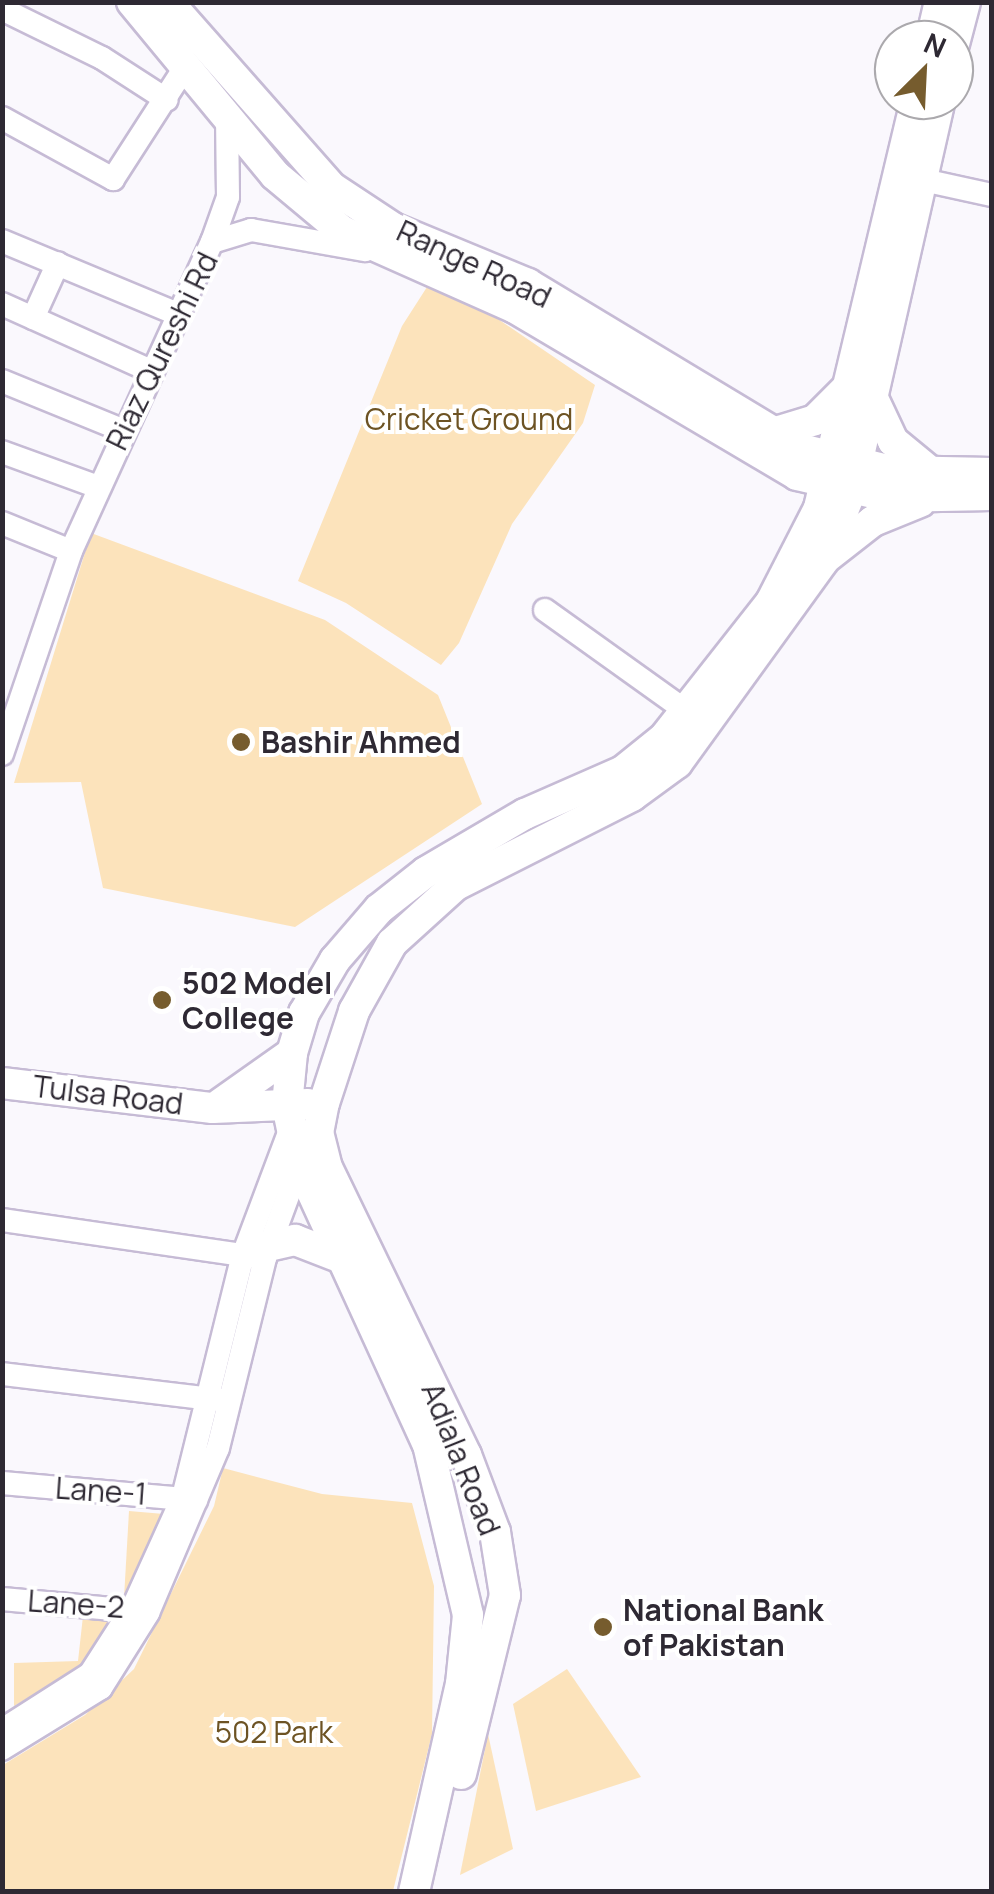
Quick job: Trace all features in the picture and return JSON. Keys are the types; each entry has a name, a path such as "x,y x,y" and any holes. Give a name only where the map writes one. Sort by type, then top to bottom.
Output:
{"main road":[{"path":"132,2 184,69 306,205 383,253 515,308 766,446 801,500 815,550"},
{"name":"Range Road","path":"168,2 300,155 354,205 393,228 528,284 766,446 841,475 933,486"},
{"path":"912,120 861,390 893,441 933,486 992,495"},
{"path":"305,1118 392,943 456,884 632,796 677,763 815,550 841,475 935,120"},
{"path":"766,446 861,390"},
{"path":"305,1118 292,1053 304,1013 335,960 379,910 426,872 525,814 623,770 686,711 815,550 933,486 992,473"},
{"name":"Tulsa Road","path":"212,1108 264,1079 292,1053"},
{"name":"Tulsa Road","path":"2,1083 305,1118"},
{"name":"Adiala Road","path":"305,1118 299,1164 428,1445 465,1600 466,1651 414,1892"},
{"name":"Adiala Road","path":"305,1118 466,1454 495,1532 505,1595 435,1892"},
{"path":"259,1253 296,1240 344,1259"}],"street":[{"path":"2,10 102,58 166,100"},
{"path":"2,118 113,179 184,69"},
{"path":"212,242 228,197 227,116"},
{"path":"920,179 992,195"},
{"name":"Riaz Qureshi Rd","path":"71,551 149,370 212,242 252,230 383,253"},
{"path":"2,241 177,314"},
{"path":"33,318 58,264"},
{"path":"2,304 149,370"},
{"path":"2,380 122,430"},
{"path":"2,452 98,487"},
{"path":"2,523 71,551 2,754"},
{"path":"545,610 686,711"},
{"path":"2,1749 13,1724 102,1688 141,1610 191,1499 259,1253 305,1118"},
{"path":"259,1253 299,1164"},
{"path":"2,1220 259,1253"},
{"path":"2,1374 220,1400"},
{"name":"Lane-1","path":"2,1483 191,1499"},
{"name":"Lane-2","path":"2,1599 141,1610"}],"green space":[{"name":"Cricket Ground","path":"427,287 467,298 595,385 583,423 512,524 459,643 441,665 346,603 298,581 402,326"},
{"name":"Bashir Ahmed","path":"91,533 325,620 438,695 482,804 295,927 103,888 81,782 14,783"},
{"name":"502 Park","path":"223,1468 322,1494 412,1503 434,1586 432,1734 393,1891 3,1892 3,1765 85,1715 134,1669 214,1506"},
{"path":"129,1511 164,1514 124,1598"},
{"path":"83,1616 117,1616 82,1667 14,1706 14,1663 78,1661"},
{"path":"567,1669 641,1777 536,1811 513,1704"},
{"path":"488,1734 513,1849 460,1875"}],"place":[{"name":"Bashir Ahmed","path":"241,742"},
{"name":"502 Model College","path":"162,1000"},
{"name":"National Bank of Pakistan","path":"603,1627"}]}
